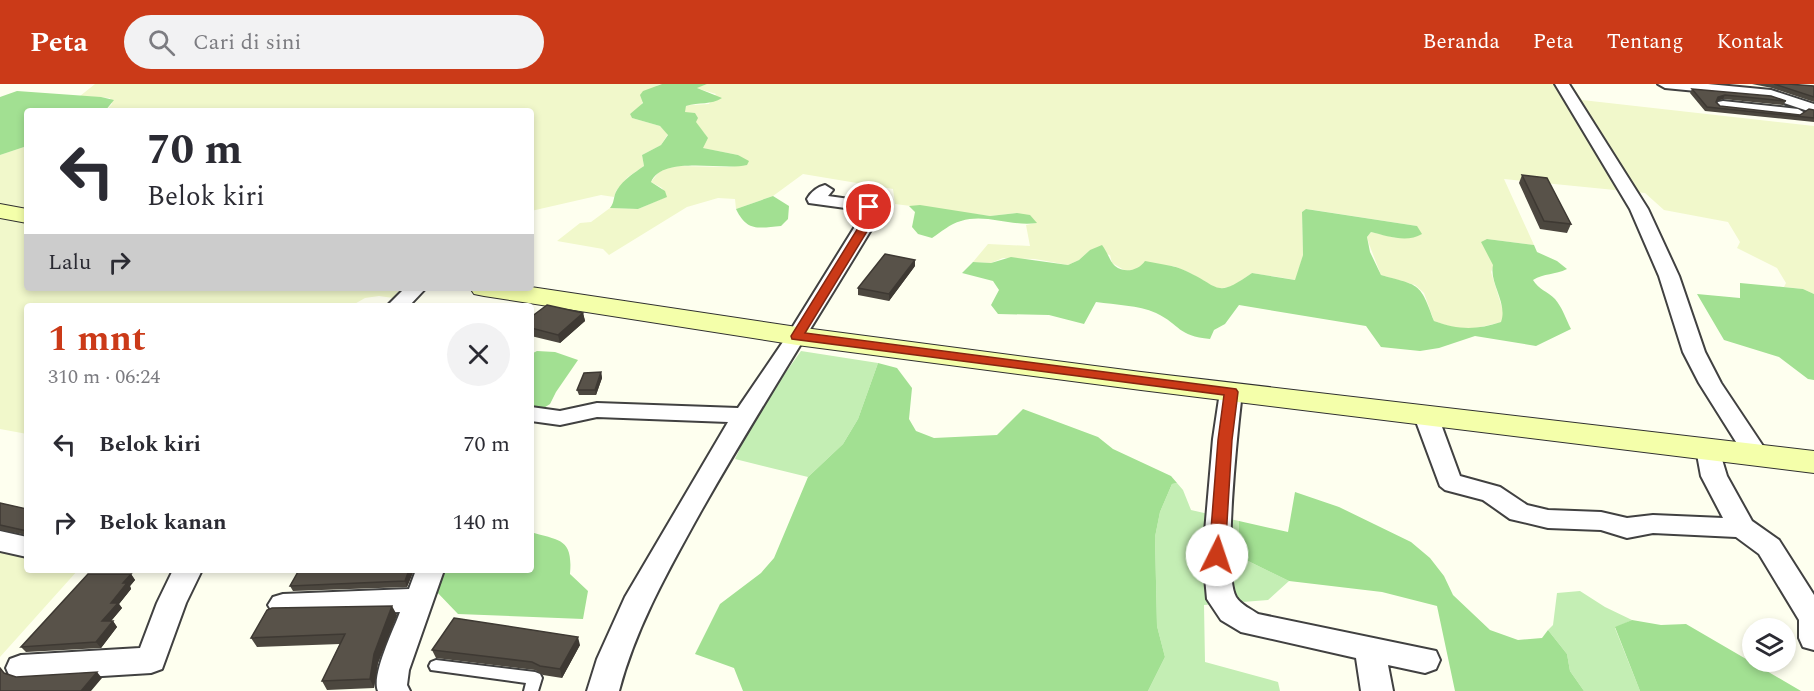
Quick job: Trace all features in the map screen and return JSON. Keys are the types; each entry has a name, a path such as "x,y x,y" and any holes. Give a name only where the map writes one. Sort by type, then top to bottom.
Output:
{"street":[{"path":"1562,84 1639,209 1669,276 1694,352 1710,383 1757,455"},
{"path":"1665,84 1814,98"},
{"path":"1771,94 1814,109"},
{"path":"1706,103 1814,114"},
{"path":"603,691 612,659 639,597 744,415 797,336 868,220 871,212 865,206 815,200 825,190"},
{"path":"0,211 24,215"},
{"path":"400,303 413,291"},
{"path":"504,291 797,336 1231,392 1814,462"},
{"path":"1231,392 1225,440 1217,555 1221,599 1231,612 1251,624 1425,660"},
{"path":"534,414 560,418 597,410 744,415"},
{"path":"1426,416 1449,480 1491,493 1519,512 1548,519 1601,521 1627,528 1653,524 1742,528"},
{"path":"1708,449 1714,476 1742,528 1769,547 1784,567 1814,619 1814,638"},
{"path":"0,541 24,546"},
{"path":"21,668 151,660 163,628 169,602 186,573"},
{"path":"394,691 391,685 394,670 429,573"},
{"path":"283,605 419,600"},
{"path":"1370,648 1377,691"}],"lane":[{"path":"436,666 536,678 531,691"}],"green space":[{"path":"95,84 662,84 644,99 640,108 630,114 632,118 660,126 668,134 661,145 642,155 644,166 628,177 616,191 614,197 601,195 534,210 534,108 108,108 112,104 110,98 80,96"},
{"path":"662,84 707,84 697,88 722,98 714,102 686,106 685,112 695,113 698,118 696,122 708,138 703,148 738,155 749,161 747,165 680,166 668,169 658,174 651,182 665,191 667,197 638,209 610,208 620,186 629,176 644,166 642,155 661,145 668,135 660,126 632,118 630,114 643,103 640,95 643,91"},
{"path":"707,84 1571,84 1582,100 1814,126 1814,294 1803,289 1784,287 1786,283 1777,268 1737,248 1740,242 1728,222 1664,210 1645,193 1504,179 1534,245 1487,239 1494,265 1491,272 1504,314 1502,322 1472,329 1454,328 1434,321 1424,293 1415,285 1381,275 1367,237 1371,232 1397,238 1417,226 1307,209 1302,212 1303,255 1296,280 1252,273 1233,286 1218,289 1173,266 1143,265 1132,271 1124,270 1112,263 1110,255 1090,250 1079,260 1068,265 1035,259 1003,258 991,263 973,262 988,244 1030,246 1026,225 1036,223 1017,213 990,216 895,204 893,189 803,174 773,196 736,209 735,199 718,198 687,207 609,255 603,249 557,241 580,223 591,222 610,208 638,209 666,197 662,188 651,182 664,169 679,166 747,165 738,155 702,148 705,134 684,112 686,106 709,104 716,94 696,88"},
{"path":"17,91 114,100 107,108 24,108 24,147 0,155 0,97"},
{"path":"24,147 24,291 399,291 393,298 379,296 365,298 356,303 24,303 24,433 0,429 0,155"},
{"path":"773,196 789,206 788,219 781,226 754,227 744,222 736,209"},
{"path":"920,205 990,216 1017,213 1030,215 1037,223 970,219 953,224 932,238 918,234 912,227 915,212 909,206"},
{"path":"1306,209 1417,226 1422,234 1410,238 1397,238 1371,232 1367,237 1370,252 1381,275 1404,281 1417,288 1425,299 1434,321 1451,326 1476,328 1501,322 1503,315 1492,272 1493,265 1481,242 1487,239 1534,245 1537,252 1557,261 1567,269 1533,280 1557,302 1571,329 1536,346 1475,336 1439,348 1420,351 1381,347 1366,326 1239,305 1225,324 1214,330 1210,339 1199,338 1185,333 1164,317 1149,310 1096,302 1084,324 1049,315 998,314 991,305 999,290 993,281 962,273 973,262 991,263 1011,257 1068,265 1102,245 1113,264 1123,270 1132,270 1145,261 1176,267 1218,288 1231,286 1252,273 1295,280 1303,255 1302,212"},
{"path":"1740,283 1803,289 1814,294 1814,380 1808,379 1779,357 1724,340 1697,294 1740,298"},
{"path":"801,351 878,363 858,419 843,444 808,477 735,459 756,414"},
{"path":"534,352 555,352 578,360 550,404 534,414"},
{"path":"878,363 897,368 912,388 909,419 916,431 934,438 997,435 1023,409 1098,437 1113,449 1171,476 1177,483 1172,484 1160,512 1155,537 1157,626 1165,657 1148,691 743,691 734,668 695,654 720,604 761,573 774,558 808,477 843,444 858,419"},
{"path":"1177,483 1183,490 1191,510 1239,521 1239,550 1246,560 1289,581 1268,600 1204,605 1205,662 1278,682 1280,691 1148,691 1165,657 1157,626 1155,537 1160,512 1172,484"},
{"path":"1295,492 1339,507 1411,542 1430,558 1444,576 1453,595 1490,630 1518,640 1542,638 1548,630 1567,654 1570,671 1584,691 1455,691 1437,606 1382,592 1289,581 1246,560 1239,550 1239,521 1288,532"},
{"path":"534,533 557,540 567,547 570,574 588,591 583,619 458,614 435,590 440,573 534,573"},
{"path":"0,552 24,556 24,573 75,573 0,657"},
{"path":"1580,591 1632,620 1615,628 1640,691 1584,691 1570,671 1567,654 1548,630 1553,625 1557,593"},
{"path":"1632,620 1661,625 1686,624 1742,657 1742,672 1768,672 1801,691 1640,691 1615,627"}],"building":[{"path":"1774,84 1814,86 1814,97"},
{"path":"1692,89 1771,96 1786,101 1725,95 1718,97 1716,102 1720,106 1800,115 1809,109 1814,110 1814,118 1707,107"},
{"path":"1522,175 1547,178 1571,224 1544,221"},
{"path":"885,254 915,260 889,294 858,288"},
{"path":"547,305 583,313 558,335 534,329 534,315"},
{"path":"601,372 595,390 577,390 584,373"},
{"path":"0,503 24,508 24,530 0,525"},
{"path":"297,573 408,573 405,581 290,586"},
{"path":"88,574 131,574 123,583 127,583 111,603 118,603 102,621 113,621 96,642 21,647"},
{"path":"392,606 374,654 370,679 322,681 345,634 251,638 267,610 272,608"},
{"path":"454,618 578,637 560,669 540,666 532,662 432,650"},
{"path":"0,668 4,673 16,677 97,672 81,691 0,691"}],"route":[{"path":"869,207 871,212 868,220 797,336 1231,392 1225,440 1217,555"}]}
